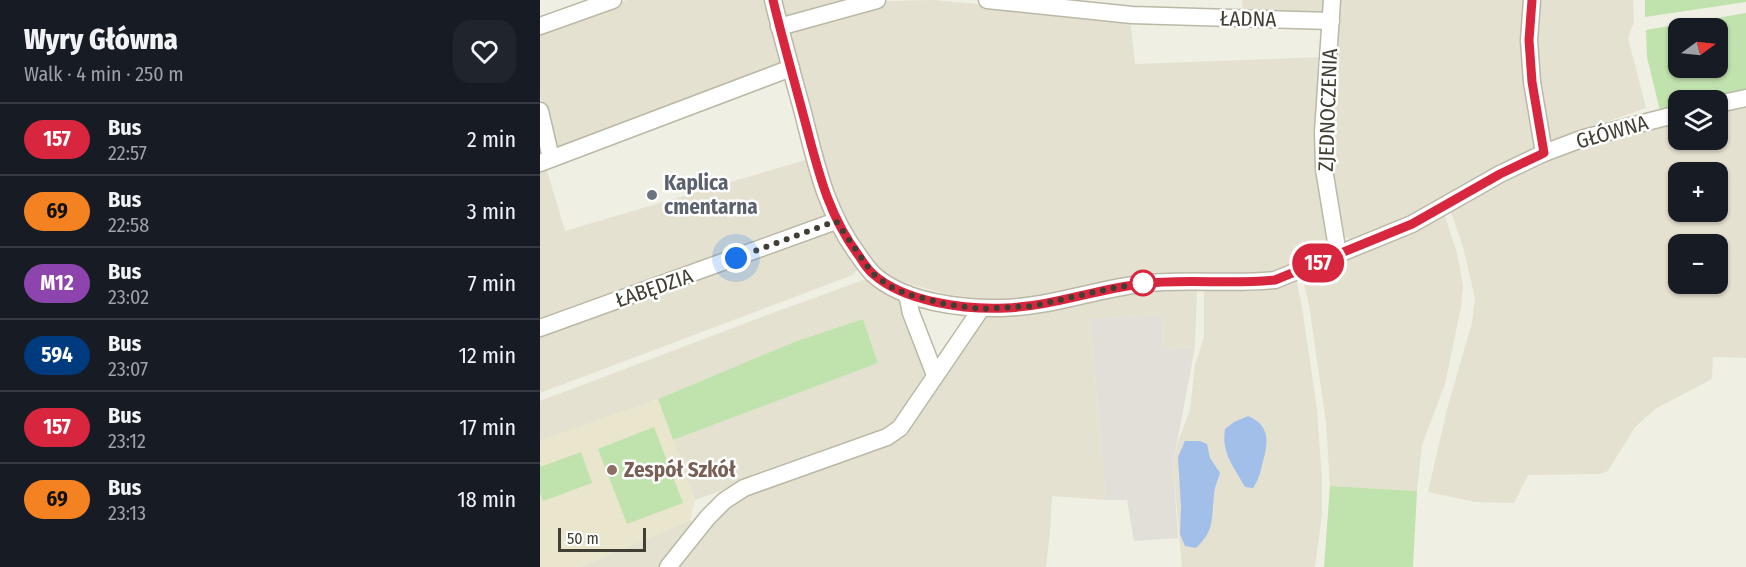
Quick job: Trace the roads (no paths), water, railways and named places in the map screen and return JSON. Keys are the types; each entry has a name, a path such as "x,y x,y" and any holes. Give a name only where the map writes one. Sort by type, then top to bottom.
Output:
{"street":[{"path":"540,26 613,0"},
{"name":"GŁÓWNA","path":"772,0 823,186 836,221 872,273 889,286 907,294 945,304 981,309 1033,306 1143,283 1275,280 1412,224 1500,174 1544,153 1584,138 1668,117"},
{"path":"779,27 877,0"},
{"name":"ŁADNA","path":"987,0 1026,2 1132,15 1331,21"},
{"name":"ZJEDNOCZENIA","path":"1332,0 1323,132 1324,169 1338,254"},
{"path":"1532,0 1529,40 1532,82 1544,153"},
{"path":"540,111 545,160 791,68"},
{"path":"1728,102 1746,98"},
{"name":"ŁABĘDZIA","path":"540,328 836,221"},
{"path":"907,294 911,313 934,375"},
{"path":"668,567 708,517 724,501 744,488 887,437 900,428 981,309"}],"water":[{"path":"1248,416 1261,425 1265,431 1267,443 1259,477 1253,488 1245,487 1227,453 1224,438 1225,429"},
{"path":"1185,441 1200,441 1207,444 1210,458 1220,473 1209,530 1196,548 1185,546 1180,534 1178,457"}],"place":[{"name":"Kaplica cmentarna","path":"652,195"},
{"name":"Zespół Szkół","path":"612,470"}]}
